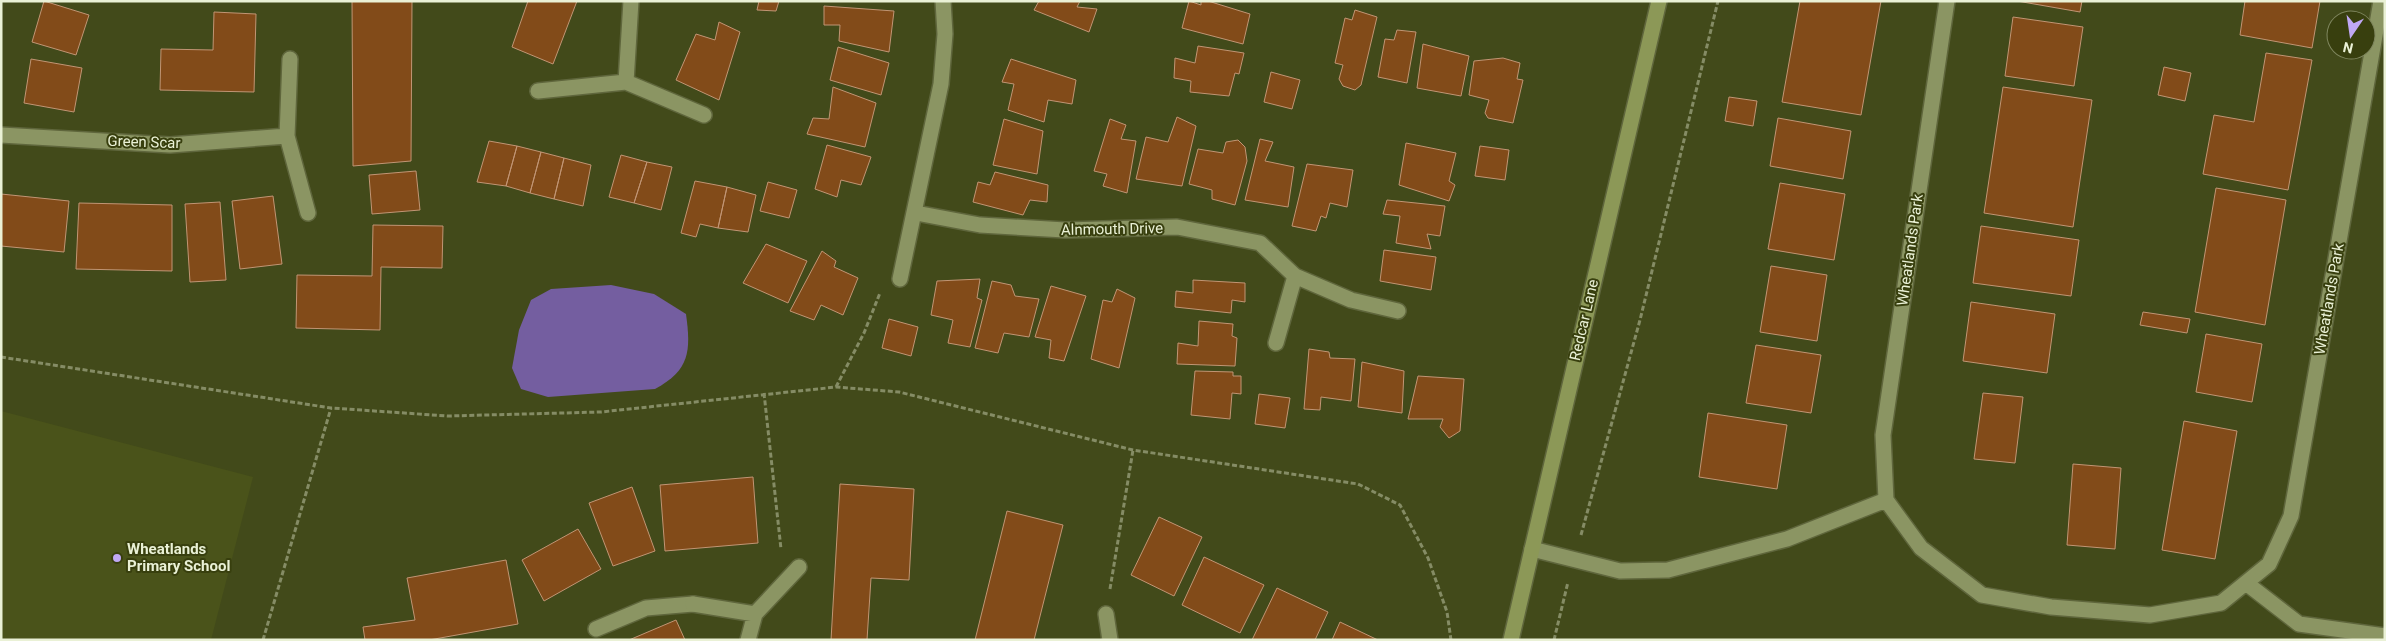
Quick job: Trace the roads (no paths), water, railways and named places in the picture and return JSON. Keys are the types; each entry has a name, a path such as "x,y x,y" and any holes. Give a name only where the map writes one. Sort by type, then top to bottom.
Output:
{"main road":[{"name":"Redcar Lane","path":"1511,640 1659,1"}],"street":[{"path":"626,82 631,1"},
{"path":"900,279 916,213 927,145 942,84 946,34 943,1"},
{"name":"Wheatlands Park","path":"1947,1 1883,435 1886,500 1921,548 1982,595 2051,606 2150,616 2221,603 2269,564 2291,516 2381,1"},
{"path":"290,59 287,136 308,213"},
{"path":"538,91 626,82 704,115"},
{"name":"Green Scar","path":"1,135 170,145 287,136"},
{"name":"Alnmouth Drive","path":"916,213 980,225 1066,230 1177,227 1260,243 1295,276 1351,300 1398,311"},
{"path":"1276,344 1295,276"},
{"path":"1532,549 1620,571 1668,570 1787,539 1886,500"},
{"path":"748,640 754,614 799,567"},
{"path":"2246,583 2299,624 2360,636 2385,636"},
{"path":"596,629 646,608 693,604 754,614"},
{"path":"1106,614 1110,640"}],"place":[{"name":"Wheatlands Primary School","path":"117,558"}]}
